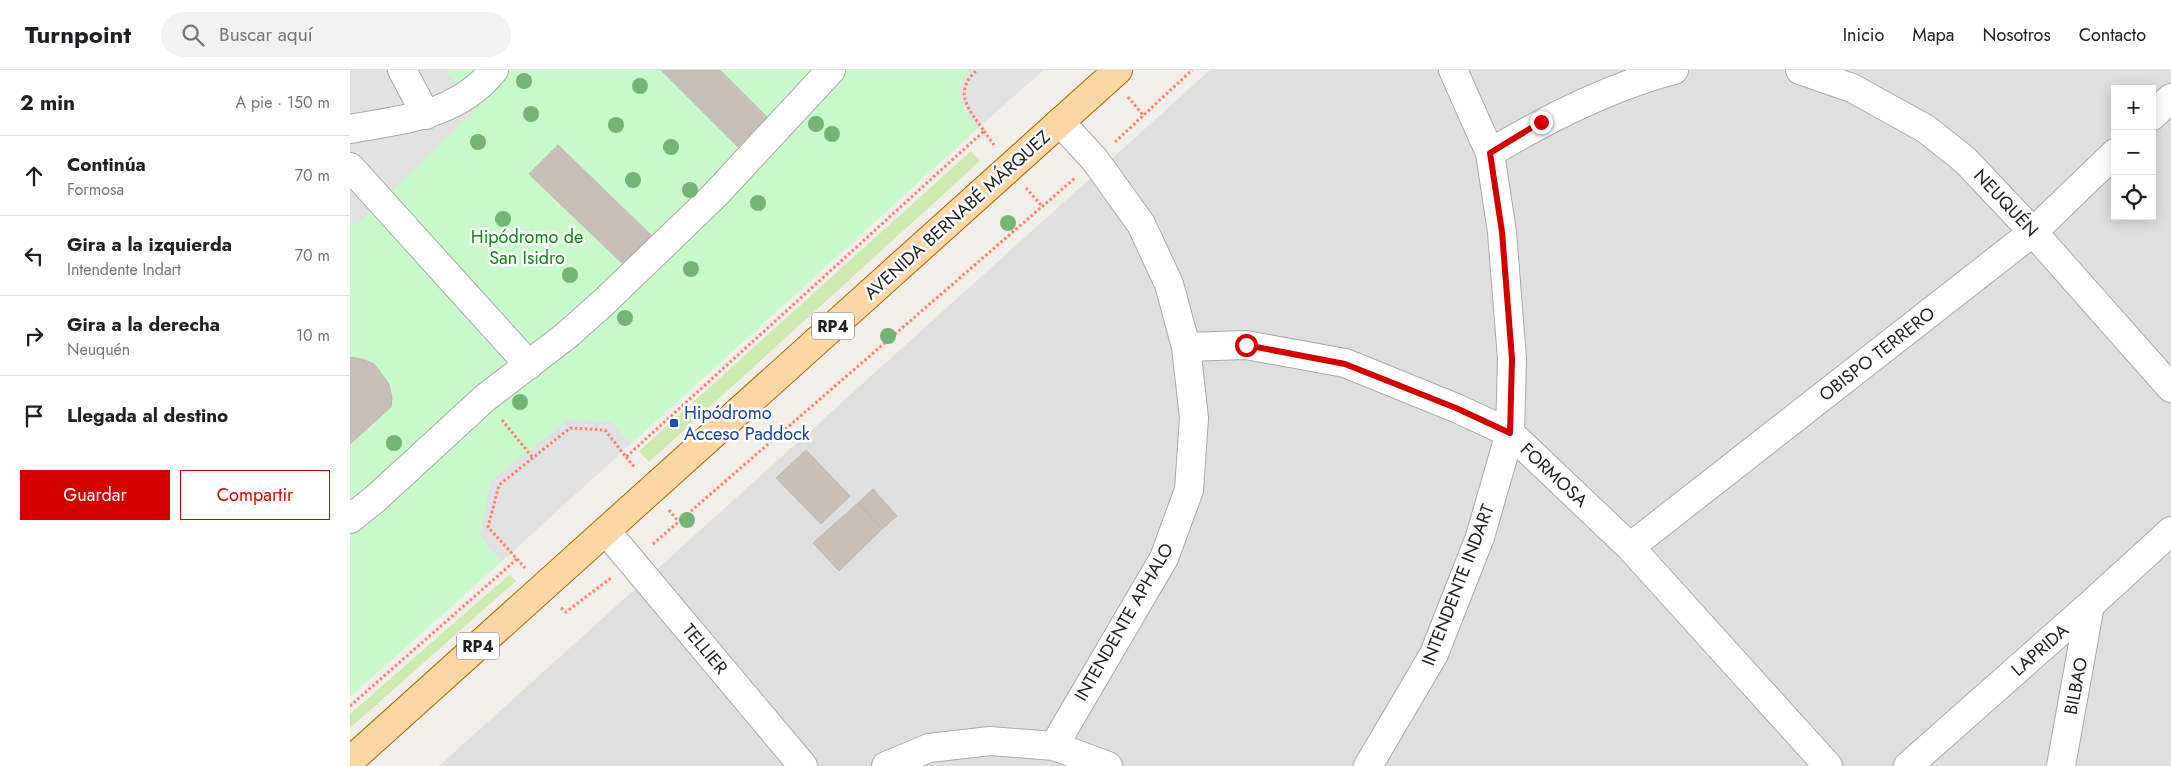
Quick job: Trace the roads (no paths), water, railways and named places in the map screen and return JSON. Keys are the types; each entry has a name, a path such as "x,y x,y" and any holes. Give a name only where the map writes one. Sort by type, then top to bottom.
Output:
{"main road":[{"name":"AVENIDA BERNABÉ MÁRQUEZ","path":"350,761 1118,70"}],"street":[{"path":"402,70 426,115"},
{"path":"350,129 426,115 457,102 494,70"},
{"path":"350,519 375,499 484,398 567,335 635,272 715,195 831,70"},
{"name":"INTENDENTE INDART","path":"1368,766 1434,654 1480,537 1510,433 1512,359 1502,232 1490,153 1453,70"},
{"path":"1490,153 1541,122 1642,79 1674,70"},
{"name":"NEUQUÉN","path":"1800,70 1852,88 1926,129 1965,160 2033,232 2171,388"},
{"path":"2156,112 2171,98"},
{"name":"INTENDENTE APHALO","path":"1054,746 1164,558 1190,490 1194,418 1186,347 1169,284 1141,224 1095,160 1060,122"},
{"name":"OBISPO TERRERO","path":"1630,547 2033,232 2111,157"},
{"path":"350,167 529,365"},
{"name":"FORMOSA","path":"1186,347 1246,345 1345,364 1456,408 1510,433 1630,547 1828,766"},
{"name":"TELLIER","path":"606,531 803,766"},
{"name":"LAPRIDA","path":"1908,766 2171,531"},
{"name":"BILBAO","path":"2060,766 2090,605"},
{"path":"886,766 928,748 990,741 1054,746 1108,766"}],"place":[{"name":"Hipódromo Acceso Paddock","path":"674,423"}],"park label":[{"name":"Hipódromo de San Isidro","path":"527,247"}]}
